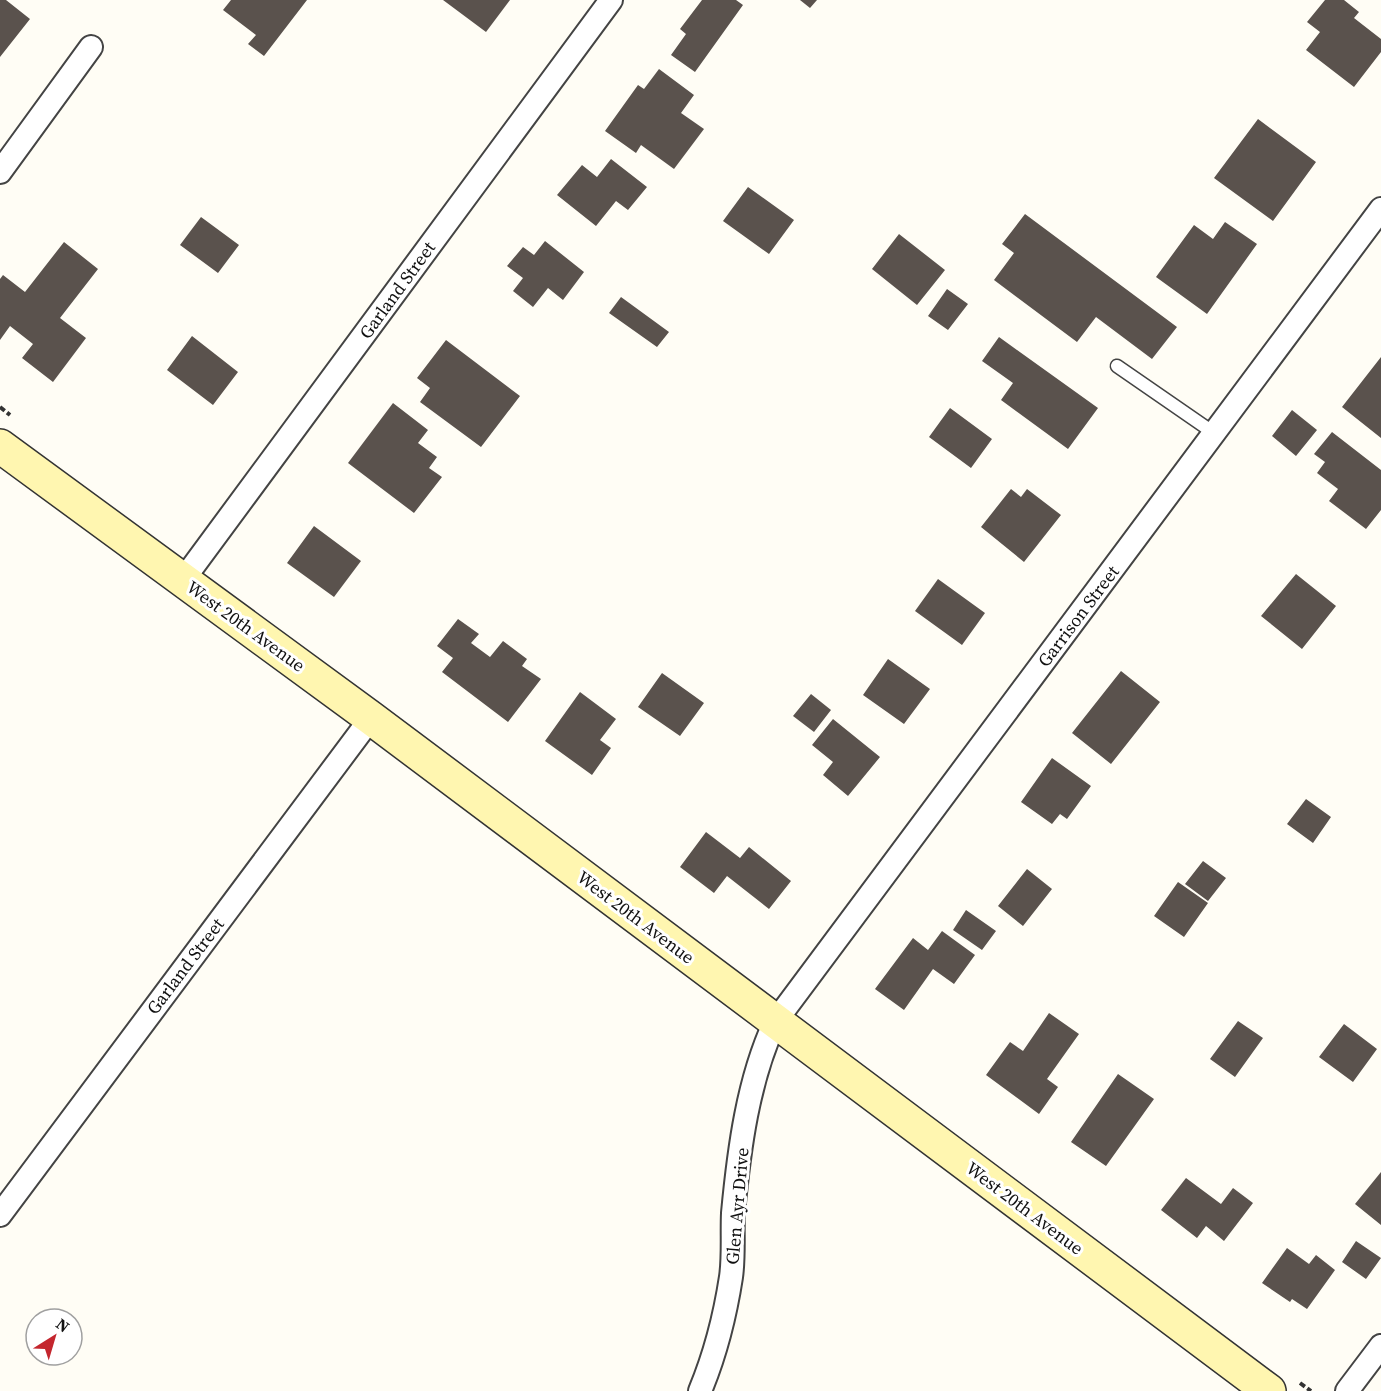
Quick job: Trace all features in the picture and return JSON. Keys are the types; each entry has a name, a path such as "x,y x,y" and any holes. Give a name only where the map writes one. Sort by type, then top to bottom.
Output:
{"street":[{"name":"Garland Street","path":"183,580 611,0"},
{"path":"0,172 91,47"},
{"name":"Garrison Street","path":"775,1022 1381,209"},
{"name":"West 20th Avenue","path":"0,446 371,718 1269,1391"},
{"name":"Garland Street","path":"0,1215 371,718"},
{"name":"Glen Ayr Drive","path":"700,1391 710,1367 722,1325 731,1275 734,1213 743,1136 761,1053 775,1022"},
{"path":"1347,1391 1381,1346"}],"lane":[{"path":"1117,366 1214,433"}],"building":[{"path":"0,0 6,0 30,19 0,57"},
{"path":"231,0 307,0 264,56 248,44 256,35 223,10"},
{"path":"443,0 510,0 486,32"},
{"path":"702,0 736,0 743,5 695,72 671,55 686,34 680,29"},
{"path":"800,0 817,0 810,8"},
{"path":"1325,0 1344,0 1359,12 1354,18 1381,39 1381,52 1354,87 1306,50 1320,32 1307,22"},
{"path":"659,69 694,95 681,113 704,129 674,169 641,145 636,153 605,131 638,85 644,89"},
{"path":"1258,119 1316,162 1273,221 1214,178"},
{"path":"611,159 647,187 628,210 616,201 596,226 557,195 582,165 597,177"},
{"path":"748,187 794,220 769,254 723,221"},
{"path":"1025,214 1177,327 1152,359 1096,317 1077,342 994,280 1014,253 1002,244"},
{"path":"201,217 239,245 218,273 180,245"},
{"path":"1225,222 1257,244 1207,314 1156,277 1194,225 1213,239"},
{"path":"899,234 945,270 917,305 872,269"},
{"path":"545,241 584,272 563,300 548,288 533,307 513,291 523,278 507,266 523,247 534,255"},
{"path":"64,242 98,269 60,318 86,338 53,382 22,358 33,344 10,326 0,340 0,279 3,275 25,292"},
{"path":"947,289 968,304 948,330 928,316"},
{"path":"621,297 669,332 657,347 609,313"},
{"path":"192,336 238,372 213,405 167,370"},
{"path":"999,337 1098,408 1068,449 1001,400 1013,383 982,361"},
{"path":"446,340 520,396 481,447 420,402 430,388 417,378"},
{"path":"1381,357 1381,438 1342,407"},
{"path":"393,403 428,430 418,443 437,457 429,468 442,477 414,513 348,463"},
{"path":"950,408 992,439 971,468 929,437"},
{"path":"1292,410 1317,430 1296,456 1272,436"},
{"path":"1332,432 1381,470 1381,510 1366,529 1329,501 1338,489 1317,473 1325,462 1314,454"},
{"path":"1011,489 1021,497 1027,489 1061,515 1024,562 981,527"},
{"path":"314,526 361,561 334,597 287,563"},
{"path":"1296,574 1336,606 1302,649 1261,616"},
{"path":"938,579 985,613 962,645 915,611"},
{"path":"458,619 479,634 471,643 490,657 503,641 527,659 522,666 541,679 508,722 442,672 453,658 437,646"},
{"path":"888,659 930,689 904,724 863,695"},
{"path":"1121,671 1160,702 1111,764 1072,733"},
{"path":"662,673 704,703 680,736 638,707"},
{"path":"580,692 616,719 600,740 611,748 592,775 545,741"},
{"path":"811,694 831,710 814,732 793,716"},
{"path":"833,719 880,757 848,796 823,775 833,762 812,745"},
{"path":"1052,758 1091,786 1067,819 1060,814 1052,824 1021,802"},
{"path":"1306,799 1331,817 1313,843 1287,824"},
{"path":"706,832 740,858 749,847 791,881 769,909 727,876 714,893 680,867"},
{"path":"1203,861 1226,878 1208,901 1185,884"},
{"path":"1027,869 1052,889 1023,926 998,906"},
{"path":"1178,882 1208,903 1184,937 1154,916"},
{"path":"966,910 996,931 982,950 953,930"},
{"path":"942,931 975,955 954,984 933,969 904,1010 875,989 913,938 928,950"},
{"path":"1049,1013 1079,1034 1047,1079 1058,1087 1039,1114 986,1075 1010,1042 1023,1051"},
{"path":"1238,1021 1263,1038 1235,1077 1210,1059"},
{"path":"1344,1024 1377,1049 1353,1082 1319,1057"},
{"path":"1118,1074 1154,1099 1106,1166 1071,1142"},
{"path":"1381,1172 1381,1225 1355,1204"},
{"path":"1186,1178 1221,1204 1233,1188 1253,1203 1224,1241 1206,1226 1197,1238 1161,1210"},
{"path":"1356,1241 1381,1258 1366,1279 1342,1262"},
{"path":"1287,1248 1309,1264 1316,1255 1335,1270 1307,1309 1292,1299 1290,1302 1262,1283"}]}
